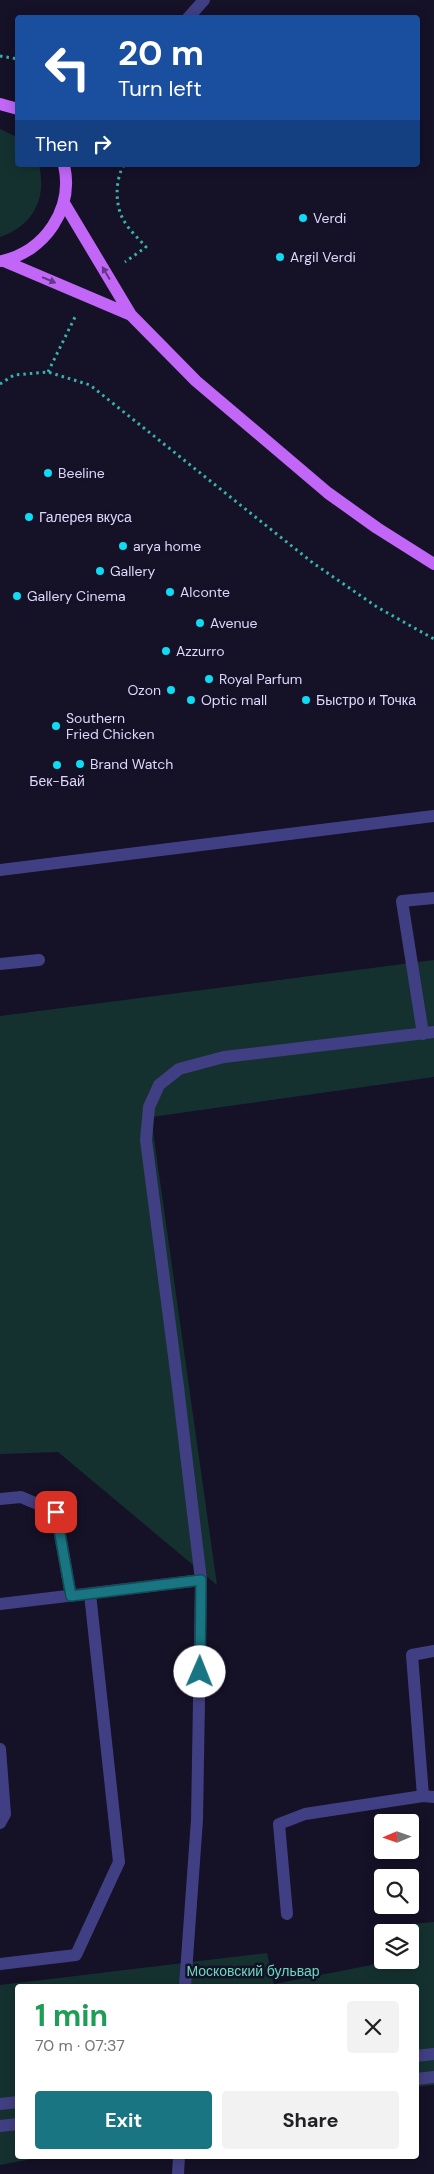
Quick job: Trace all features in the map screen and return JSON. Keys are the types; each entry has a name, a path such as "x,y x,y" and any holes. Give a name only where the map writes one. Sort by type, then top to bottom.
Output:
{"main road":[{"path":"2,261 20,255 35,246 48,234 64,204 67,168"},
{"path":"64,204 131,314 196,381 328,493 376,528 434,564"},
{"path":"2,261 131,314"}],"street":[{"path":"191,15 204,0"},
{"path":"0,870 434,816"},
{"path":"185,1984 197,1820 201,1580 146,1140 149,1108 158,1085 179,1069 215,1059 428,1033 402,901 434,898"},
{"path":"0,964 39,960"},
{"path":"0,1499 21,1497 56,1512 71,1596"},
{"path":"0,1604 201,1580"},
{"path":"0,1964 76,1955 119,1862 90,1594"},
{"path":"287,1914 279,1824 305,1814 428,1796 412,1655 434,1652"},
{"path":"0,1749 5,1814 0,1823"},
{"path":"419,2056 434,2054"},
{"path":"419,2080 434,2077"},
{"path":"0,2104 15,2102"},
{"path":"0,2126 15,2124"},
{"path":"178,2174 179,2159"}],"path":[{"path":"0,56 15,59"},
{"path":"123,167 117,193 123,219 146,247 124,263"},
{"path":"48,372 75,317"},
{"path":"0,384 14,375 48,372 90,385 313,564 377,607 434,639"}],"green space":[{"path":"0,129 15,136 15,167 39,167 41,189 35,210 29,218 21,226 0,237"},
{"path":"434,960 434,1077 151,1117 217,1585 58,1452 0,1454 0,1016"},
{"name":"Московский бульвар","path":"434,1922 434,2085 419,2087 419,1984 274,1984 374,1964 374,1969 419,1969 419,1924 411,1924"},
{"name":"Московский бульвар","path":"267,1953 274,1984 15,1984 15,2159 32,2159 0,2165 0,1985"}],"place":[{"name":"Verdi","path":"303,218"},
{"name":"Argil Verdi","path":"280,257"},
{"name":"Beeline","path":"48,473"},
{"name":"Галерея вкуса","path":"29,517"},
{"name":"arya home","path":"123,546"},
{"name":"Gallery","path":"100,571"},
{"name":"Alconte","path":"170,592"},
{"name":"Gallery Cinema","path":"17,596"},
{"name":"Avenue","path":"200,623"},
{"name":"Azzurro","path":"166,651"},
{"name":"Royal Parfum","path":"209,679"},
{"name":"Ozon","path":"171,690"},
{"name":"Optic mall","path":"191,700"},
{"name":"Быстро и Точка","path":"306,700"},
{"name":"Southern Fried Chicken","path":"56,726"},
{"name":"Brand Watch","path":"80,764"},
{"name":"Бек-Бай","path":"57,765"}],"route":[{"path":"56,1512 71,1596 201,1580 200,1672"}]}
